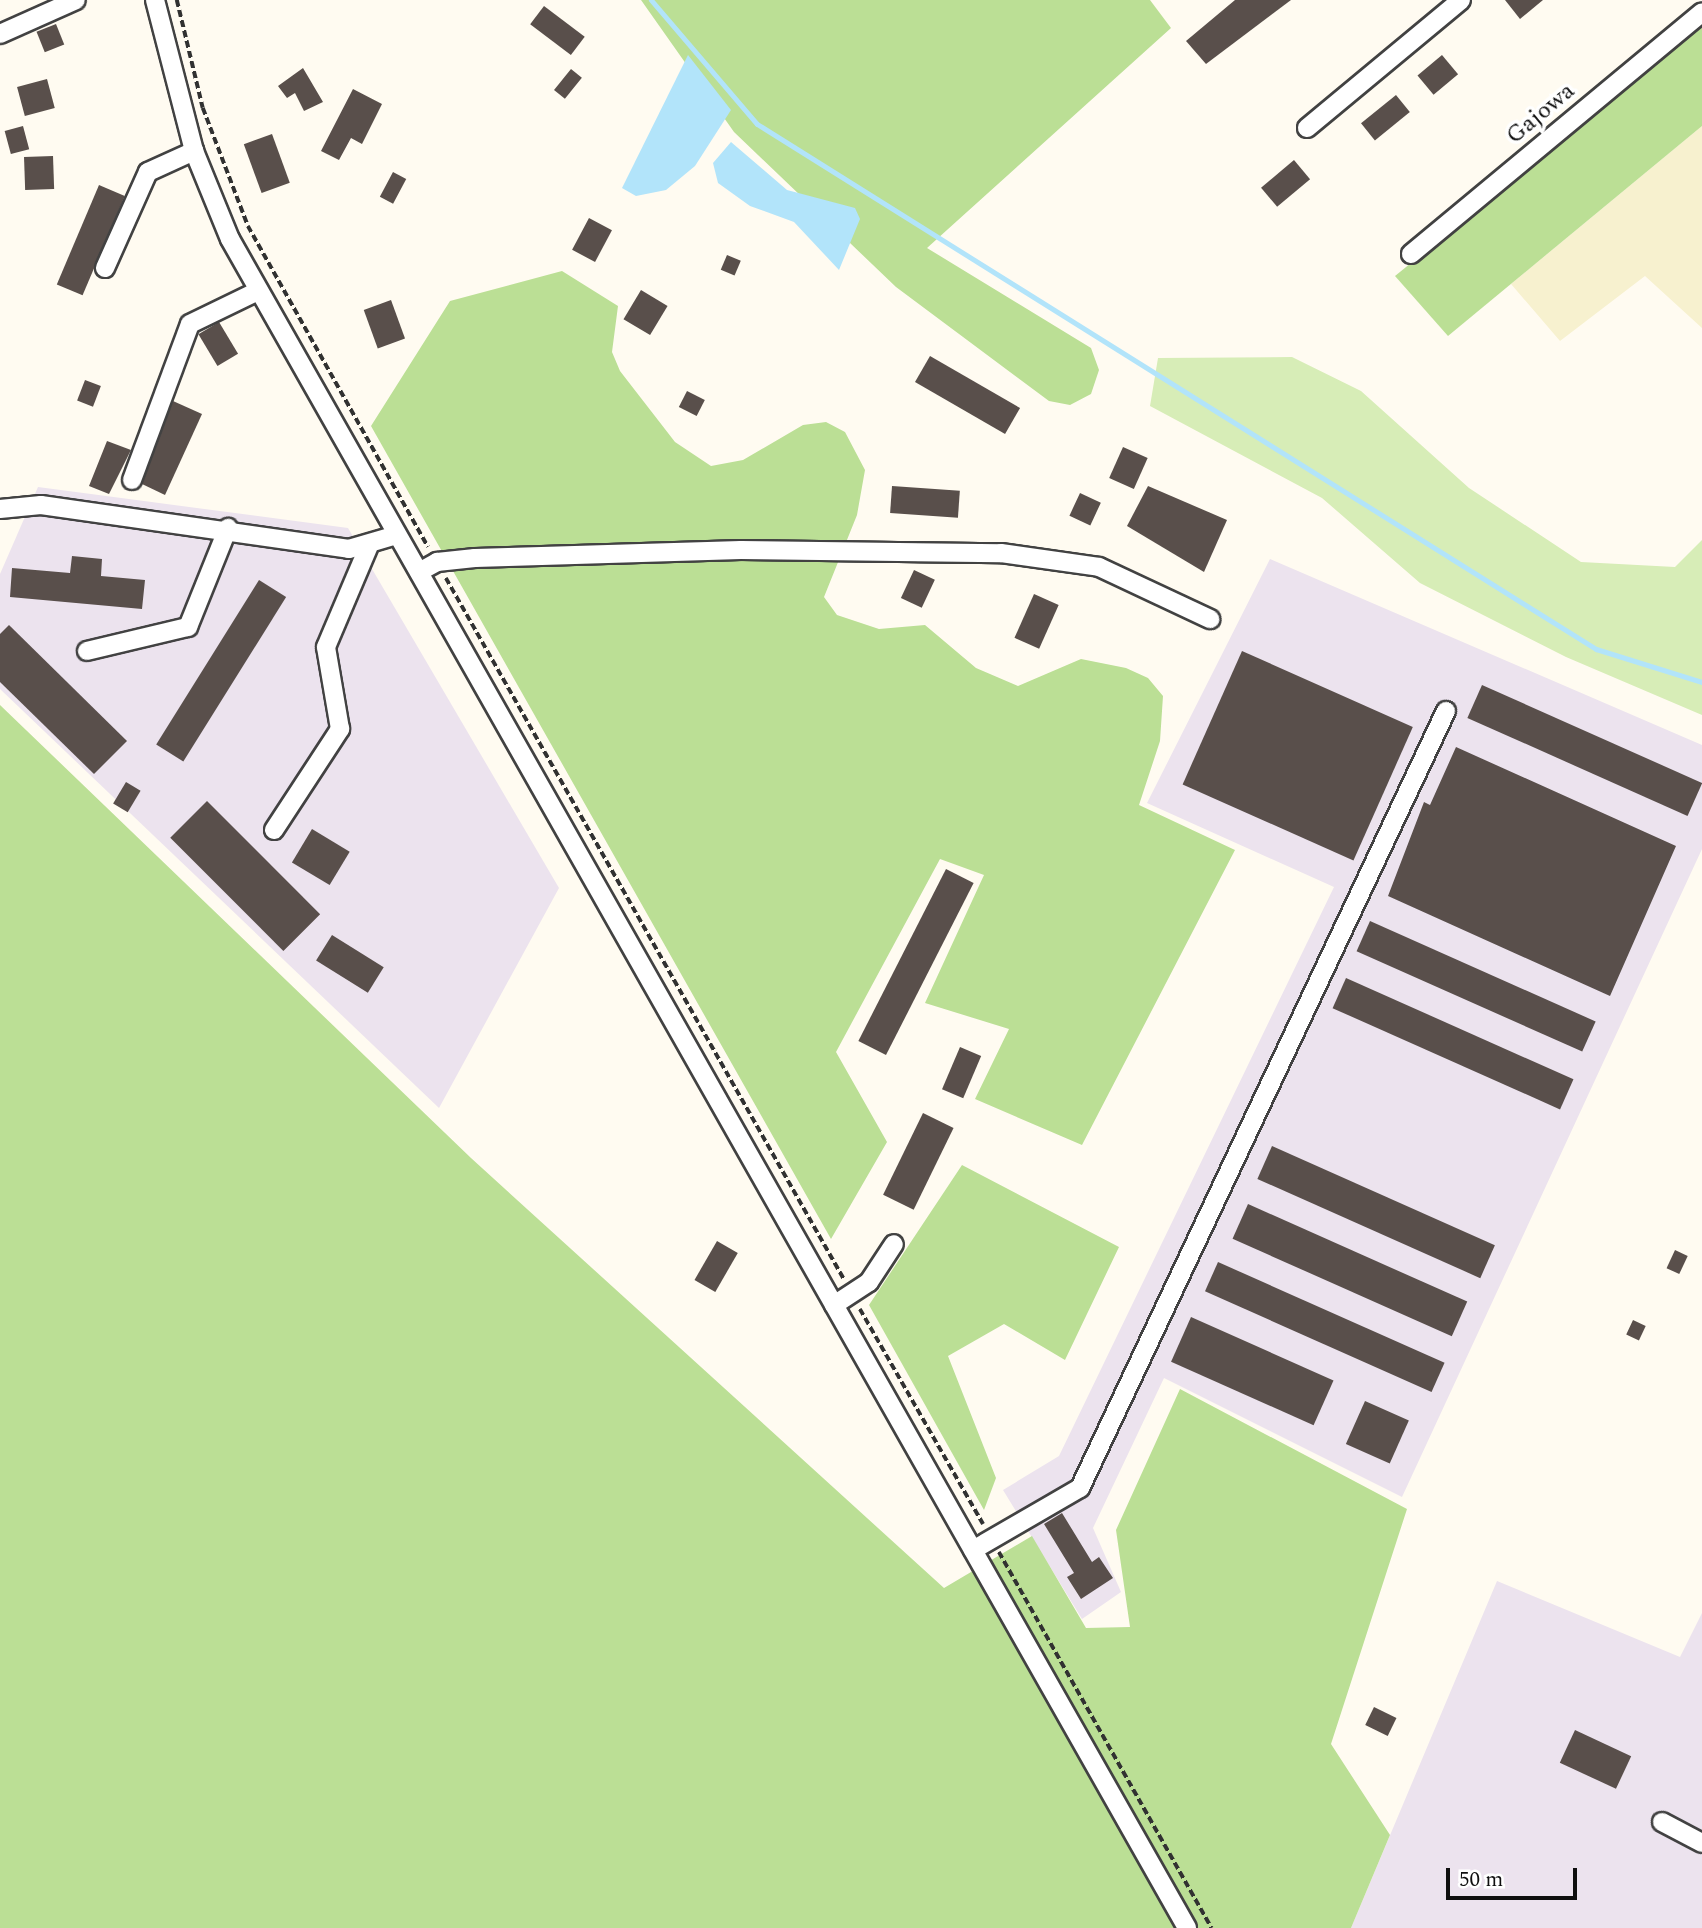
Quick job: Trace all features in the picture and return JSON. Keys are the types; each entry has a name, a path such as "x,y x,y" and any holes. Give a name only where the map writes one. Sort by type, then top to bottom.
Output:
{"street":[{"path":"0,34 76,0"},
{"path":"155,0 194,151 258,291 1186,1928"},
{"path":"1307,128 1461,0"},
{"name":"Gajowa","path":"1411,254 1702,12"},
{"path":"105,268 148,173 194,151"},
{"path":"132,480 190,324 258,291"},
{"path":"0,509 41,505 368,548 397,536"},
{"path":"87,652 188,627 228,528"},
{"path":"274,830 340,729 326,647 368,548"},
{"path":"419,572 437,562 741,550 1001,553 1099,567 1210,619"},
{"path":"973,1550 1080,1488 1446,711"},
{"path":"834,1305 852,1294 894,1244"},
{"path":"1662,1822 1702,1843"}],"path":[{"path":"177,0 203,108 248,226 1212,1928"}],"shaded area":[{"path":"1702,126 1702,328 1645,276 1560,341 1511,284"},
{"path":"38,487 348,528 559,888 439,1108 0,689 0,574"},
{"path":"1270,559 1702,745 1702,849 1402,1497 1164,1378 1093,1528 1121,1592 1082,1619 1003,1490 1059,1456 1334,887 1147,803"},
{"path":"1497,1581 1680,1657 1702,1613 1702,1928 1351,1928"}],"green space":[{"path":"641,0 1150,0 1171,28 927,248 1091,348 1099,370 1091,394 1070,405 1049,401 896,287 734,132"},
{"path":"1702,27 1702,126 1448,336 1395,276"},
{"path":"562,271 618,306 612,352 620,371 675,442 711,466 743,460 803,425 826,422 845,432 865,470 857,515 824,597 837,615 879,629 925,625 976,668 1018,686 1081,659 1126,668 1148,678 1163,696 1160,741 1139,805 1235,850 1082,1145 975,1099 1009,1029 925,1003 984,875 940,859 836,1052 887,1142 831,1239 371,426 450,301"},
{"path":"1292,357 1361,391 1469,488 1581,562 1675,567 1702,540 1702,715 1566,657 1420,583 1322,498 1150,406 1158,358"},
{"path":"0,705 471,1158 944,1588 1032,1536 1086,1628 1130,1627 1116,1530 1180,1389 1407,1509 1331,1744 1390,1835 1351,1928 0,1928"},
{"path":"962,1165 1119,1247 1065,1360 1004,1324 948,1356 996,1478 984,1510 869,1305"}],"water":[{"path":"688,55 731,110 695,166 666,190 636,196 622,188"},
{"path":"731,142 787,190 855,208 860,219 839,270 794,222 750,206 718,183 713,163"}],"building":[{"path":"1235,0 1291,0 1206,64 1186,41"},
{"path":"1505,0 1543,0 1520,19"},
{"path":"544,6 585,37 571,55 530,24"},
{"path":"56,24 64,44 45,52 37,32"},
{"path":"1442,55 1458,74 1434,95 1417,76"},
{"path":"303,68 323,102 304,111 295,93 287,98 278,86"},
{"path":"571,69 582,78 565,99 554,90"},
{"path":"47,79 55,108 25,116 17,87"},
{"path":"353,89 382,104 362,144 351,138 339,160 321,151"},
{"path":"1396,95 1410,112 1375,140 1361,123"},
{"path":"23,126 29,149 11,154 5,131"},
{"path":"272,134 290,183 262,193 244,144"},
{"path":"53,156 54,189 25,190 24,157"},
{"path":"1294,160 1310,179 1277,207 1261,188"},
{"path":"393,172 406,179 393,204 380,197"},
{"path":"99,185 125,196 83,295 57,284"},
{"path":"589,218 612,230 595,262 572,250"},
{"path":"727,255 741,261 735,276 721,270"},
{"path":"641,290 668,306 650,335 623,319"},
{"path":"391,300 405,339 378,348 364,310"},
{"path":"219,322 238,354 217,366 198,334"},
{"path":"930,356 1020,408 1005,434 915,382"},
{"path":"85,380 101,386 93,407 77,401"},
{"path":"687,391 705,400 697,416 679,407"},
{"path":"173,401 202,414 165,495 142,484"},
{"path":"107,441 131,450 109,494 89,486"},
{"path":"1123,447 1148,458 1134,489 1109,478"},
{"path":"892,486 960,491 958,518 890,513"},
{"path":"1148,486 1227,520 1204,572 1127,526"},
{"path":"1080,493 1101,503 1090,525 1069,516"},
{"path":"72,556 102,559 101,576 145,580 142,609 10,597 12,568 70,573"},
{"path":"914,570 935,580 922,608 901,598"},
{"path":"259,580 286,597 183,761 156,745"},
{"path":"1034,594 1059,605 1039,649 1014,638"},
{"path":"9,625 127,741 94,774 0,682 0,634"},
{"path":"1242,651 1413,727 1353,860 1183,784"},
{"path":"1482,685 1702,783 1688,816 1467,718"},
{"path":"1456,747 1676,846 1610,996 1388,896 1424,802 1430,805"},
{"path":"126,782 141,791 128,812 113,803"},
{"path":"207,801 320,914 283,951 170,838"},
{"path":"312,829 350,852 330,885 292,862"},
{"path":"946,869 974,883 886,1055 858,1041"},
{"path":"1370,921 1596,1021 1582,1052 1357,951"},
{"path":"332,935 384,967 368,993 316,960"},
{"path":"1346,978 1573,1079 1560,1109 1333,1008"},
{"path":"960,1047 981,1056 963,1098 942,1089"},
{"path":"923,1113 954,1128 914,1210 883,1195"},
{"path":"1272,1146 1495,1245 1480,1278 1257,1179"},
{"path":"1248,1204 1467,1302 1452,1336 1233,1239"},
{"path":"717,1241 738,1253 715,1292 694,1280"},
{"path":"1675,1250 1688,1256 1679,1274 1667,1268"},
{"path":"1218,1262 1445,1363 1432,1392 1205,1291"},
{"path":"1191,1317 1334,1380 1314,1425 1171,1362"},
{"path":"1633,1320 1646,1326 1639,1340 1626,1335"},
{"path":"1365,1401 1409,1421 1390,1463 1346,1444"},
{"path":"1062,1513 1092,1562 1099,1557 1113,1578 1081,1599 1067,1577 1074,1573 1044,1524"},
{"path":"1374,1707 1396,1718 1388,1736 1365,1725"},
{"path":"1575,1730 1631,1756 1616,1789 1560,1763"}],"waterway":[{"path":"651,0 757,124 1596,649 1702,682"}]}
